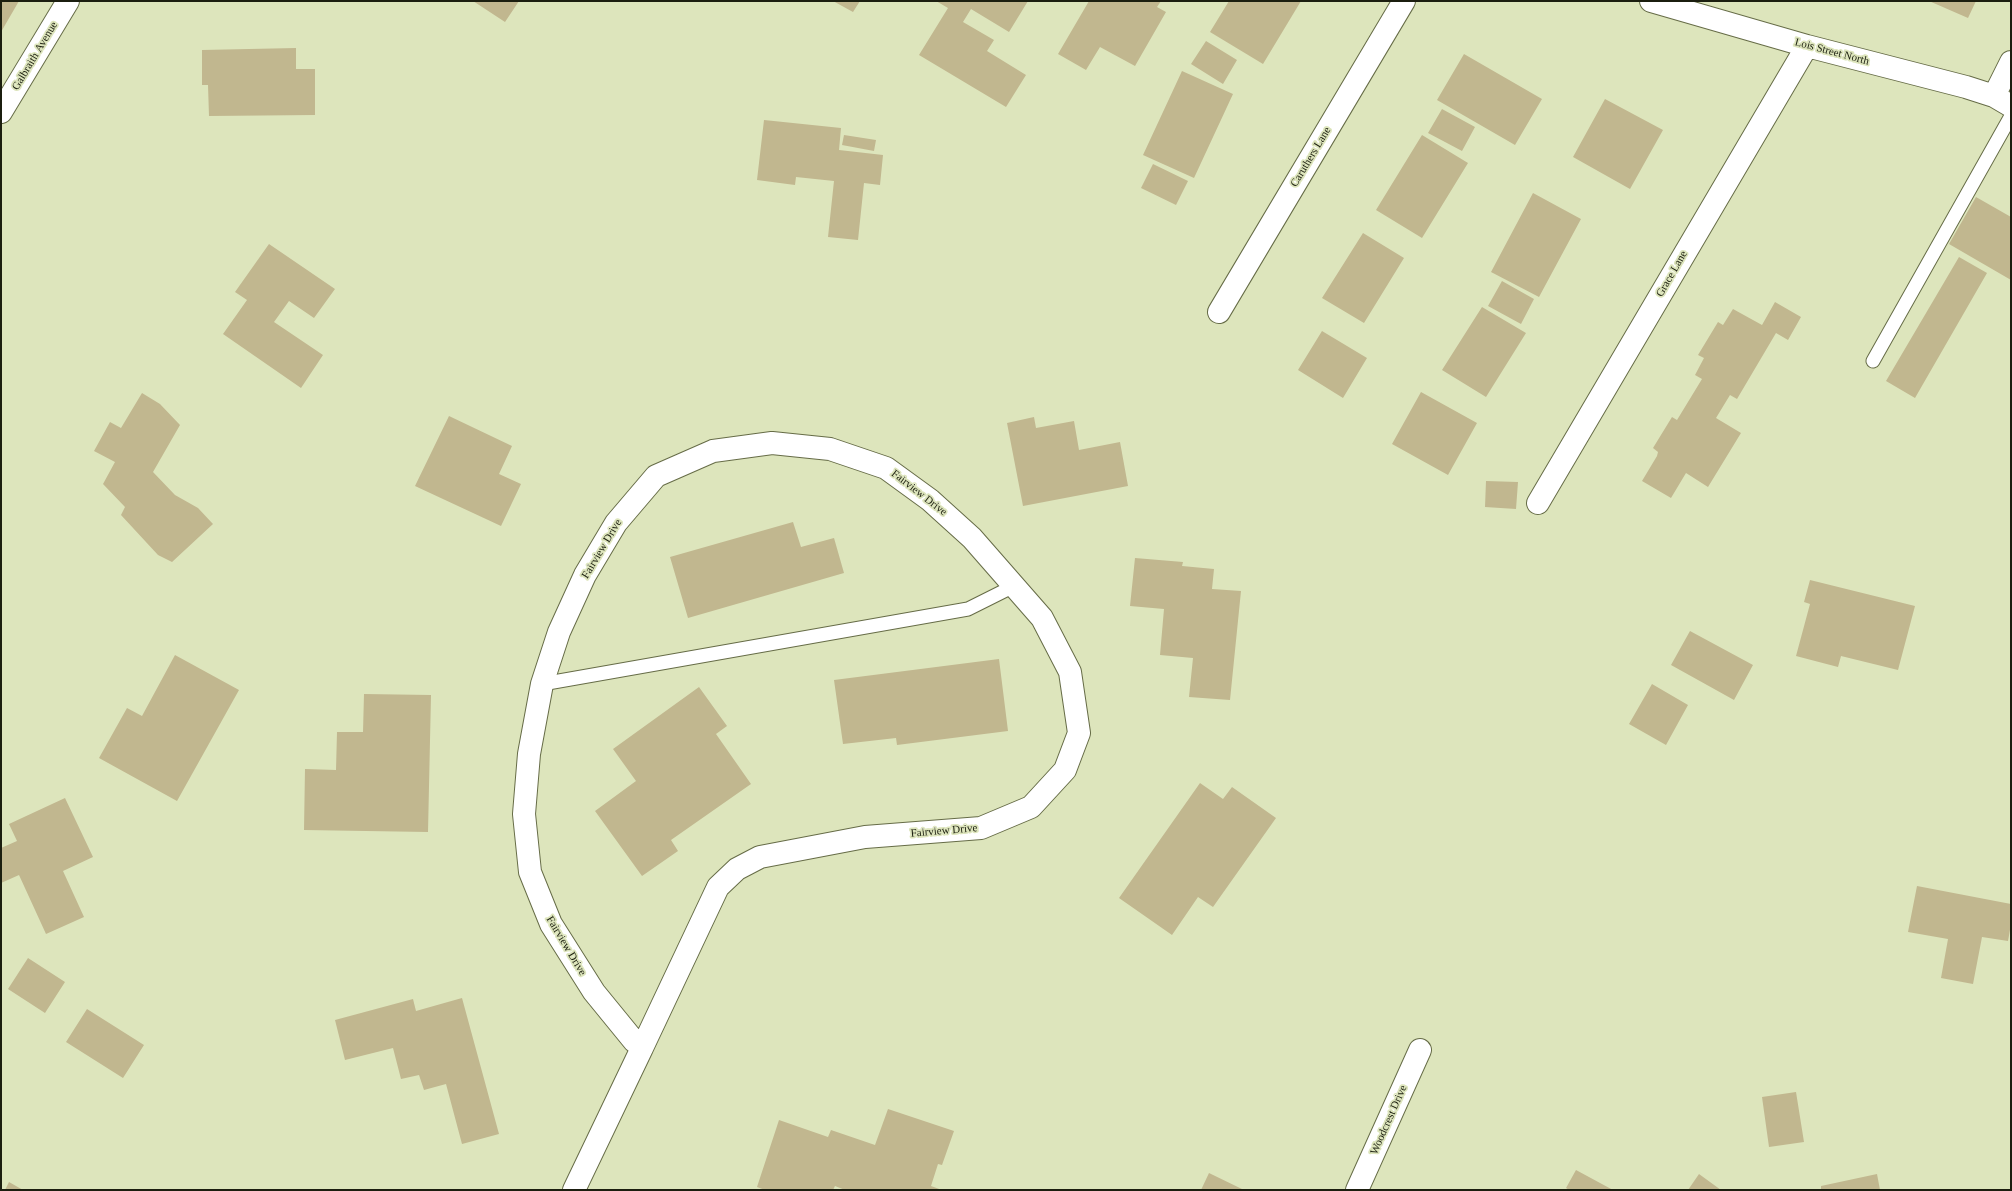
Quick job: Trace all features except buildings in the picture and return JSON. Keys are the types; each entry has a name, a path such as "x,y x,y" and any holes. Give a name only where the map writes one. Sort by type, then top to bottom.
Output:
{"street":[{"name":"Galbraith Avenue","path":"1,112 68,1"},
{"name":"Caruthers Lane","path":"1219,312 1404,1"},
{"name":"Lois Street North","path":"1651,1 2003,101"},
{"name":"Grace Lane","path":"1538,503 1807,46"},
{"path":"2003,101 2011,62"},
{"name":"Fairview Drive","path":"574,1190 642,1048 718,888 737,870 760,857 865,837 981,828 1031,807 1066,770 1079,733 1070,672 1042,618 967,533 930,500 886,468 830,449 772,443 713,451 656,476 616,523 585,575 559,632 542,684 529,754 524,814 530,872 551,924 594,992 634,1041 642,1048"},
{"name":"Woodcrest Drive","path":"1357,1190 1420,1050"}],"lane":[{"path":"1873,361 2011,116"},
{"path":"542,684 968,609 1014,586"}]}
